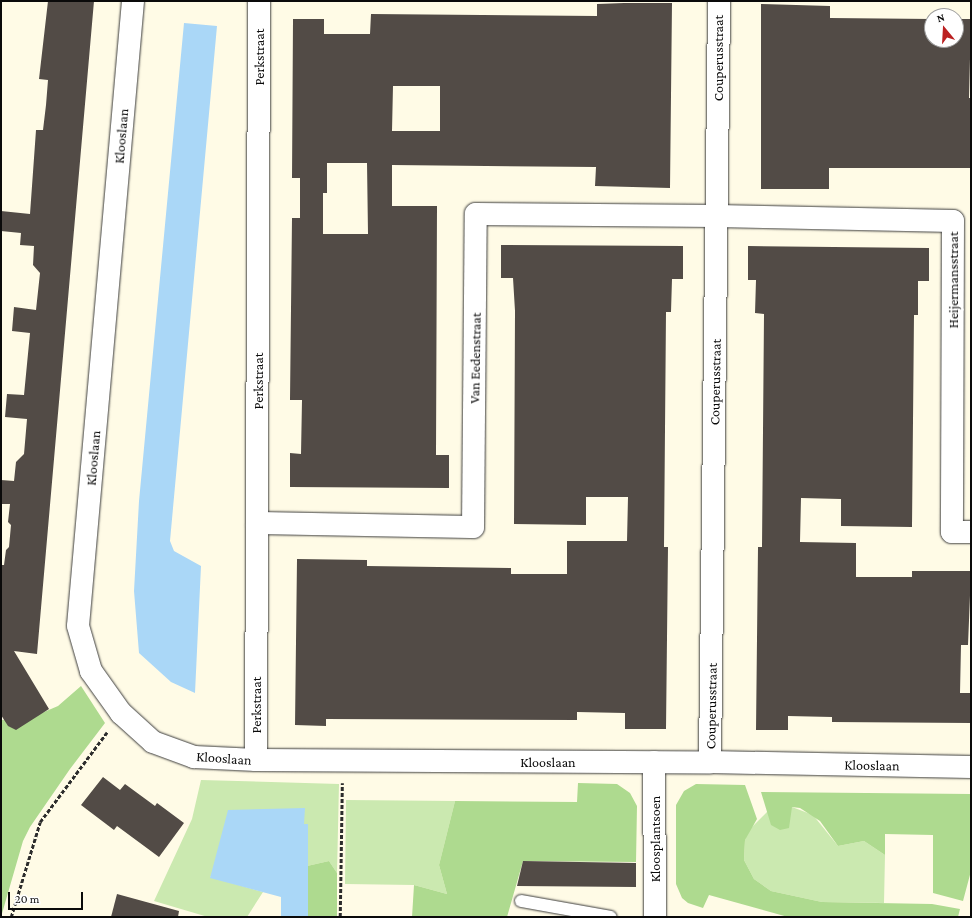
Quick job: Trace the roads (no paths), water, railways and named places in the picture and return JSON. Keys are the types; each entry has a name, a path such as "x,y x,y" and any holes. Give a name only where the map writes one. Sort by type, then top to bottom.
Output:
{"street":[{"name":"Klooslaan","path":"133,1 78,626 91,670 121,713 153,742 194,757 342,762 710,762 971,767"},
{"name":"Perkstraat","path":"256,760 259,1"},
{"name":"Couperusstraat","path":"710,762 719,1"},
{"name":"Van Eedenstraat","path":"257,523 473,527 476,214 717,216"},
{"name":"Heijermansstraat","path":"717,216 953,221 952,532 971,532"},
{"name":"Kloosplantsoen","path":"654,762 655,917"}],"lane":[{"path":"520,901 611,917"}],"water":[{"path":"184,23 217,26 170,541 174,551 201,566 195,693 171,682 139,653 134,591 139,501"},
{"path":"305,808 304,824 308,824 308,917 281,917 281,897 210,878 228,810"}]}
